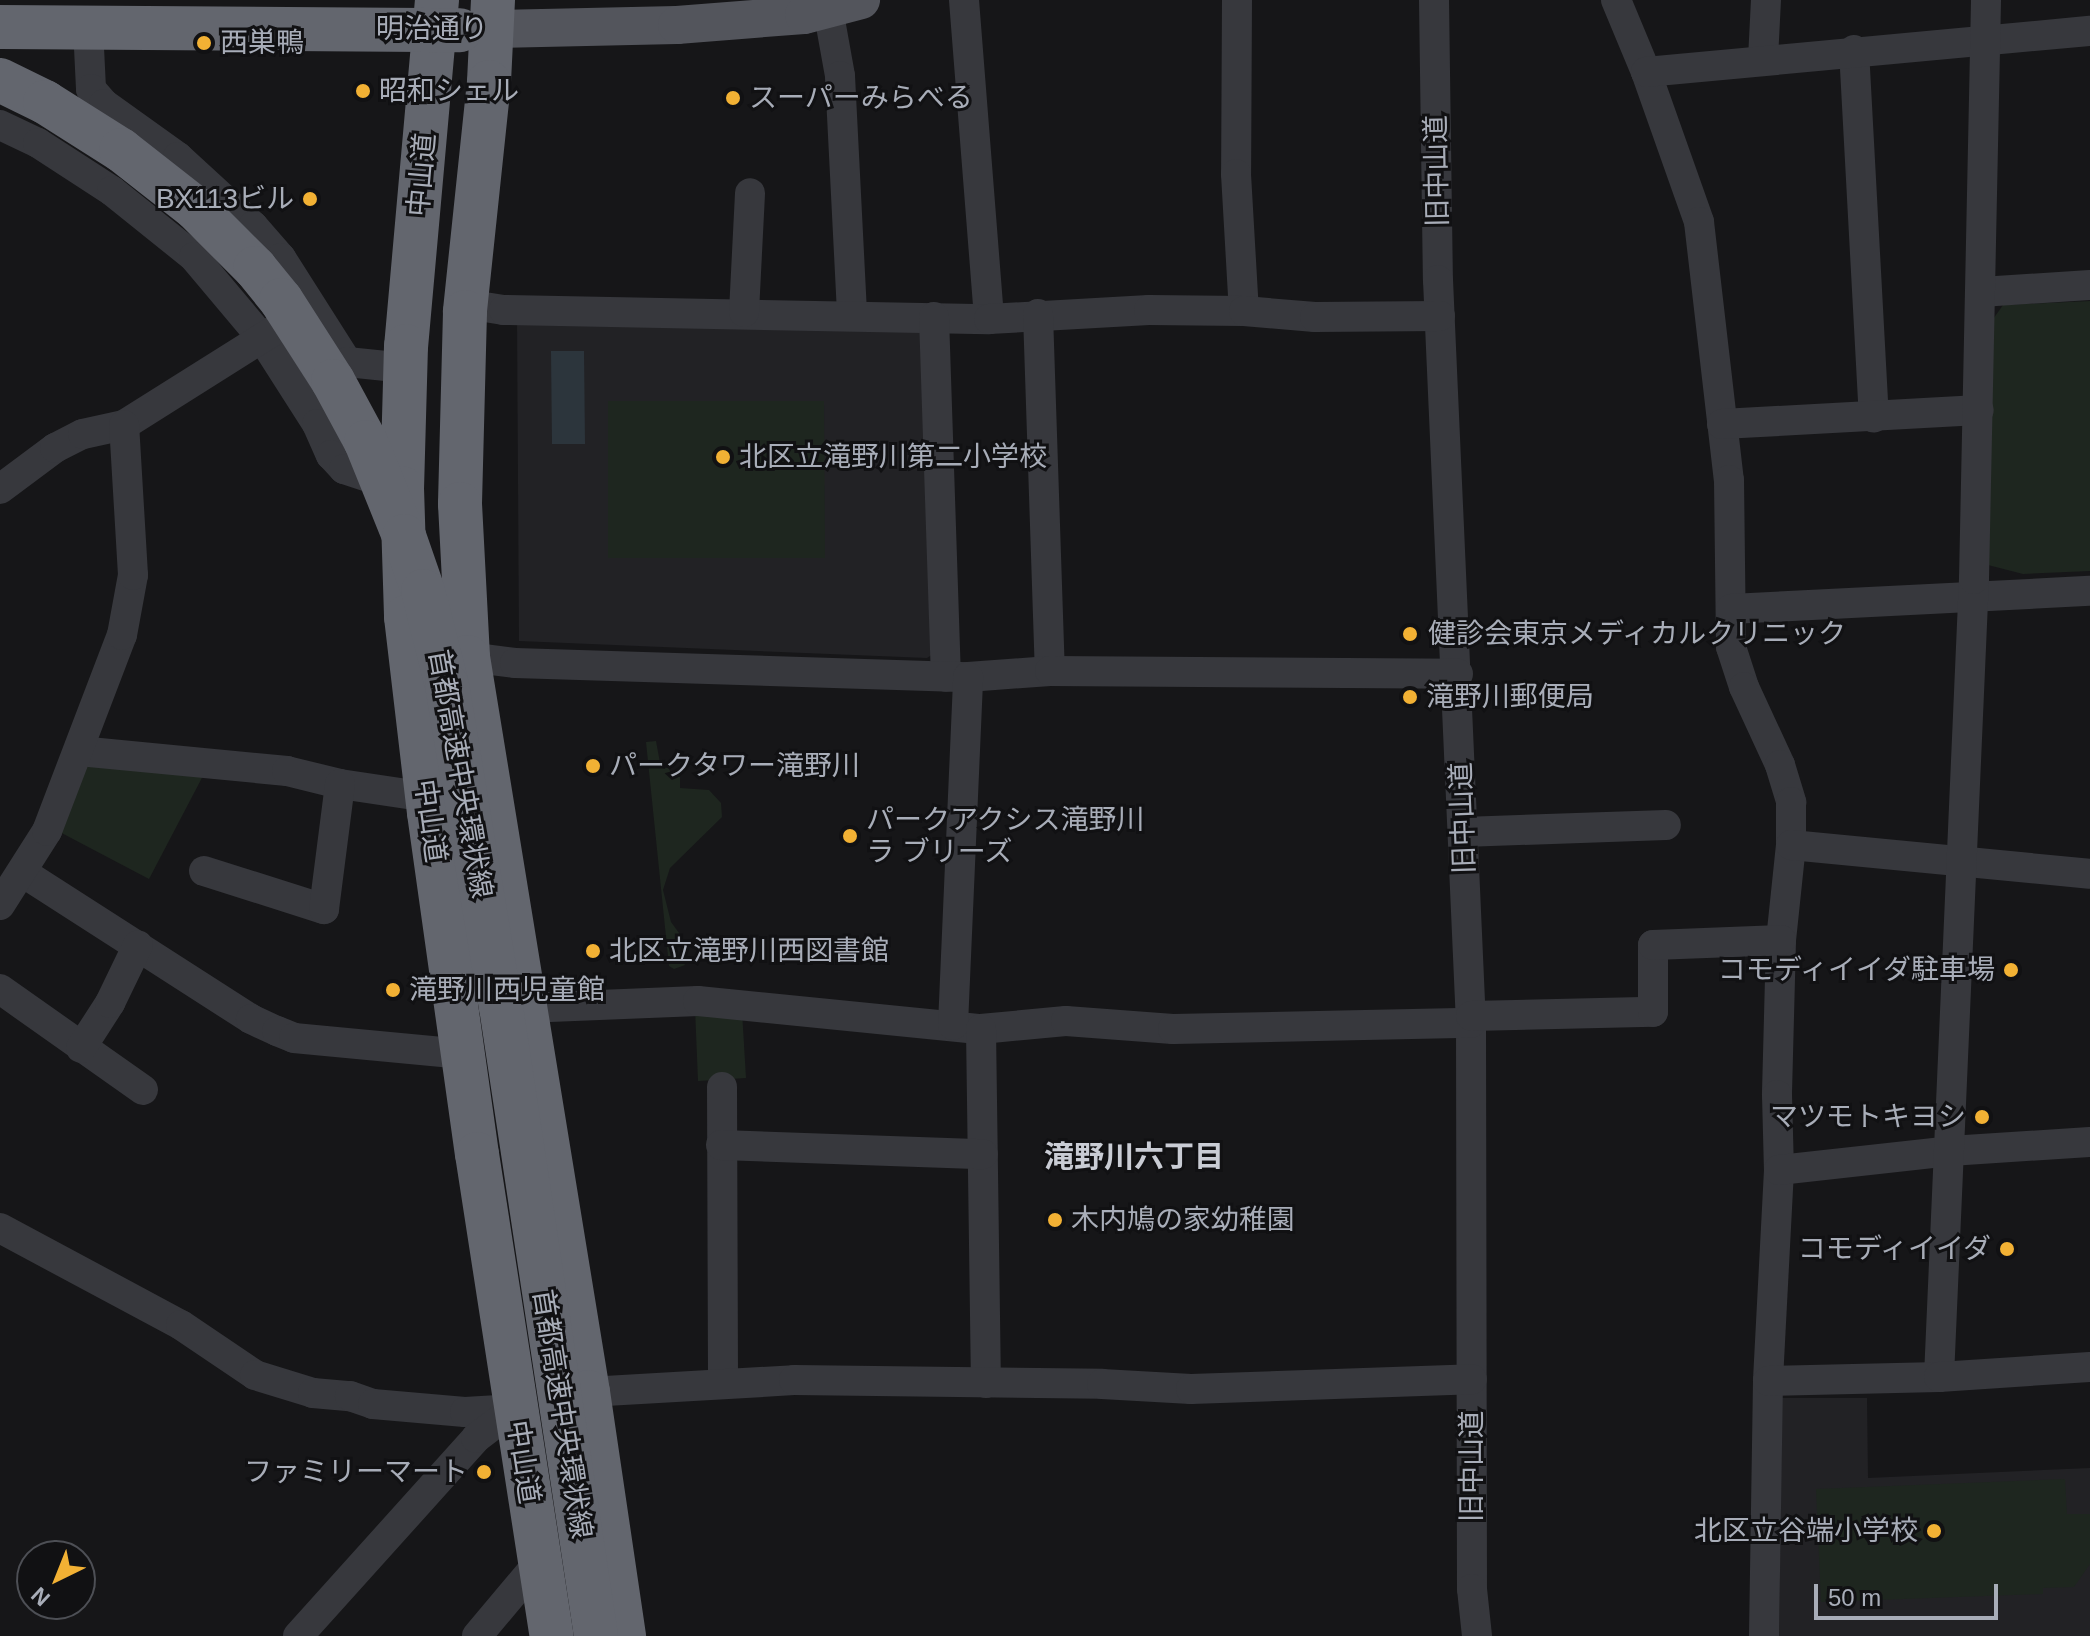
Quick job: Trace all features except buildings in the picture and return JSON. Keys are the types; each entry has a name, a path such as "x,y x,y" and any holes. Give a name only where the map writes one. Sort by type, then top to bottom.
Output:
{"highway":[{"name":"明治通り","path":"0,27 492,14"},
{"name":"中山道","path":"492,14 489,82 466,304 460,504 468,657 588,1392 624,1636"},
{"name":"中山道","path":"435,16 406,368 402,488 406,617 427,797 463,1054 552,1636"},
{"name":"首都高速中央環状線","path":"0,80 45,102 121,150 195,208 255,268 288,311 333,381 366,442 404,536 423,591 447,685 501,1007 593,1636"},
{"name":"首都高速中央環状線","path":"0,87 80,130 127,163 190,214 249,273 276,304 328,384 360,447 398,539 428,635 448,727 593,1636"}],"main road":[{"name":"明治通り","path":"492,14 677,25 804,15 844,5"}],"street":[{"path":"964,0 989,319"},
{"path":"1237,0 1236,174 1244,311"},
{"name":"旧中山道","path":"1434,0 1440,316 1471,1020 1472,1589 1477,1636"},
{"path":"1616,0 1646,72 1699,222 1729,480 1731,647 1744,687 1780,765 1791,802 1791,845 1781,940 1777,1095 1779,1170 1768,1381 1764,1636"},
{"path":"1763,59 1766,0"},
{"path":"1939,1377 1959,862 1974,597 1988,38 1986,0"},
{"path":"844,5 840,76 852,315"},
{"path":"88,27 91,89 104,104 178,157 253,226 281,258 313,305 331,342 347,362 406,368"},
{"path":"1646,72 1854,50 2090,31"},
{"path":"1854,50 1874,417"},
{"path":"0,125 38,143 112,191 194,257 262,338 317,424 331,455 344,469 402,488"},
{"path":"112,191 140,131"},
{"path":"744,312 750,193"},
{"path":"1981,292 2090,285"},
{"path":"466,304 504,310 744,312 989,319 1038,314 1244,311 1315,317 1440,316"},
{"path":"0,489 55,448 83,434 124,425 313,305"},
{"path":"1038,314 1050,671"},
{"path":"934,317 957,677 967,1027 983,1154 986,1383"},
{"path":"1722,424 1979,410"},
{"path":"0,905 47,831 122,635 133,575 124,425"},
{"path":"1731,609 2090,591"},
{"path":"468,657 515,663 957,677 1050,671 1458,674"},
{"path":"79,751 287,771 340,784 427,797"},
{"path":"204,871 324,909 340,784"},
{"path":"1463,832 1666,825"},
{"path":"1791,845 2090,874"},
{"path":"22,872 251,1019 294,1038 463,1054"},
{"path":"525,1008 698,1001 967,1027 1066,1021 1173,1029 1653,1012 1653,945 1781,940"},
{"path":"81,1048 110,1003 138,945"},
{"path":"0,989 143,1090"},
{"path":"722,1087 723,1381"},
{"path":"1779,1170 1950,1151 2090,1142"},
{"path":"721,1145 983,1154"},
{"path":"0,1228 181,1325 194,1333 195,1338 255,1375 313,1393 350,1396 373,1404 465,1412 515,1409"},
{"path":"1768,1381 1939,1377 2090,1367"},
{"path":"588,1392 723,1381 986,1383 1191,1389 1472,1379"},
{"path":"298,1636 476,1438 515,1409"},
{"path":"477,1636 540,1561"}],"shaded area":[{"path":"2090,301 2090,571 2023,574 1988,565 1991,322 2003,305"},
{"name":"北区立滝野川第二小学校","path":"517,316 914,322 924,336 936,652 927,658 519,641"},
{"path":"551,351 584,351 585,444 552,444"},
{"path":"608,401 824,401 825,558 608,558"},
{"path":"656,741 661,768 669,768 672,777 680,777 680,788 709,790 721,803 722,817 670,868 663,890 671,922 679,933 676,951 685,965 674,969 669,966 646,742"},
{"path":"80,765 205,772 149,879 54,829"},
{"path":"695,1008 742,1011 746,1078 698,1081"},
{"name":"北区立谷端小学校","path":"1782,1398 1867,1398 1868,1478 2090,1468 2090,1636 1779,1636"},
{"path":"2065,1479 2067,1514 2090,1514 2090,1564 2074,1587 2043,1588 2043,1594 1821,1602 1816,1489"}],"place":[{"name":"西巣鴨","path":"204,43"},
{"name":"昭和シェル","path":"363,91"},
{"name":"スーパーみらべる","path":"733,98"},
{"name":"BX113ビル","path":"310,199"},
{"name":"北区立滝野川第二小学校","path":"723,457"},
{"name":"健診会東京メディカルクリニック","path":"1410,634"},
{"name":"滝野川郵便局","path":"1410,697"},
{"name":"パークタワー滝野川","path":"593,766"},
{"name":"パークアクシス滝野川 ラ ブリーズ","path":"850,836"},
{"name":"北区立滝野川西図書館","path":"593,951"},
{"name":"コモディイイダ駐車場","path":"2011,970"},
{"name":"滝野川西児童館","path":"393,990"},
{"name":"マツモトキヨシ","path":"1982,1117"},
{"name":"木内鳩の家幼稚園","path":"1055,1220"},
{"name":"コモディイイダ","path":"2007,1249"},
{"name":"ファミリーマート","path":"484,1472"},
{"name":"北区立谷端小学校","path":"1934,1531"}],"district":[{"name":"滝野川六丁目","path":"1134,1157"}]}
